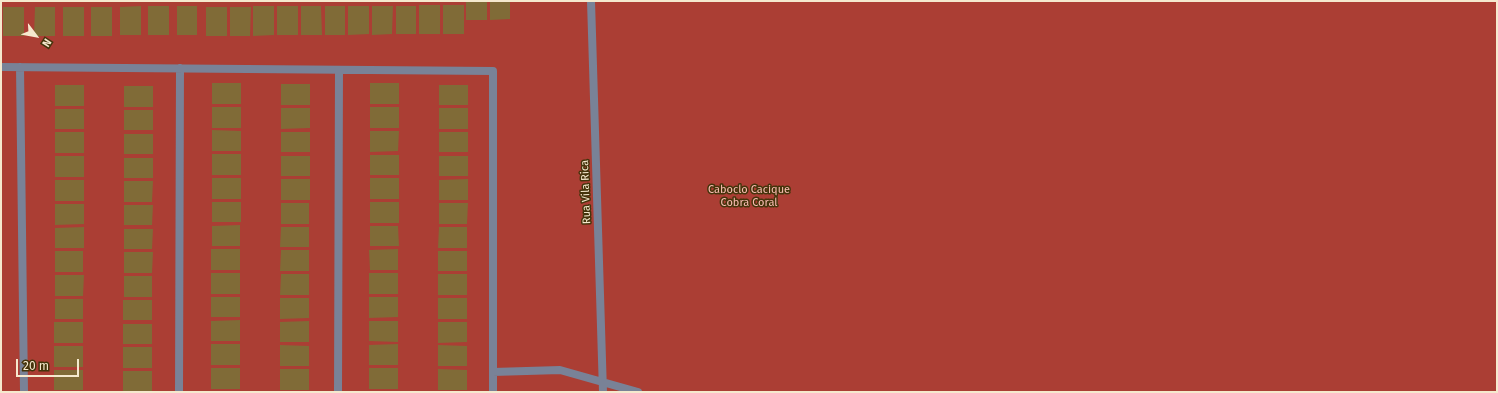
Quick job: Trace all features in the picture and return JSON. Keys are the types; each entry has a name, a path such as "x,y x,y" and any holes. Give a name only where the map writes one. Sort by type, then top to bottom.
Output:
{"street":[{"name":"Rua Vila Rica","path":"591,1 603,392"},
{"path":"1,67 493,71 493,392"},
{"path":"20,67 24,392"},
{"path":"179,392 180,68"},
{"path":"338,392 339,70"},
{"path":"493,372 560,370 638,392"}],"green space":[{"name":"Caboclo Cacique Cobra Coral","path":"1,1 1497,1 1497,392 1,392"}],"building":[{"path":"466,1 487,1 487,20 466,20"},
{"path":"490,1 510,1 510,19 490,20"},
{"path":"419,5 440,5 440,34 419,34"},
{"path":"443,5 464,5 464,34 443,34"},
{"path":"141,6 141,35 120,35 120,7"},
{"path":"148,6 169,6 169,35 148,35"},
{"path":"177,6 197,6 197,35 177,35"},
{"path":"253,6 274,6 274,35 253,36"},
{"path":"277,6 298,6 298,35 277,35"},
{"path":"301,6 321,6 322,35 301,35"},
{"path":"325,6 345,6 345,35 325,35"},
{"path":"348,6 369,6 369,34 348,35"},
{"path":"372,6 393,6 392,34 372,35"},
{"path":"396,6 416,6 416,34 396,34"},
{"path":"3,7 24,7 24,36 3,36"},
{"path":"35,7 55,7 55,36 34,36"},
{"path":"63,7 84,7 84,36 63,36"},
{"path":"91,7 112,7 112,36 91,36"},
{"path":"206,7 227,7 227,36 206,36"},
{"path":"230,7 251,7 250,36 230,36"},
{"path":"212,83 241,83 241,104 212,104"},
{"path":"370,83 399,83 399,104 370,104"},
{"path":"281,84 310,84 310,105 281,105"},
{"path":"55,85 84,85 84,106 55,106"},
{"path":"439,85 468,85 468,105 439,105"},
{"path":"124,86 153,86 153,107 124,107"},
{"path":"212,107 241,107 241,128 212,128"},
{"path":"370,107 399,107 399,128 370,128"},
{"path":"281,108 310,108 310,128 281,129"},
{"path":"439,108 468,108 468,129 439,129"},
{"path":"55,109 84,109 84,129 55,129"},
{"path":"124,110 153,110 153,130 124,130"},
{"path":"212,130 241,131 241,151 212,151"},
{"path":"370,131 399,131 398,151 370,152"},
{"path":"55,132 84,132 84,153 55,153"},
{"path":"281,132 310,132 310,152 281,152"},
{"path":"439,132 468,132 468,152 439,152"},
{"path":"124,134 153,134 153,154 124,154"},
{"path":"212,154 241,154 241,175 212,175"},
{"path":"370,155 399,155 399,175 370,175"},
{"path":"55,156 84,156 84,177 55,177"},
{"path":"281,156 310,156 310,176 281,176"},
{"path":"439,156 468,156 468,176 439,176"},
{"path":"124,158 153,158 153,178 124,178"},
{"path":"212,178 241,178 241,199 212,199"},
{"path":"370,178 399,178 399,199 370,199"},
{"path":"281,179 310,179 310,200 281,200"},
{"path":"468,179 468,200 439,200 439,180"},
{"path":"55,180 84,180 84,201 55,201"},
{"path":"124,181 153,181 152,202 124,202"},
{"path":"212,202 241,202 241,222 212,222"},
{"path":"370,202 399,202 399,223 370,223"},
{"path":"281,203 309,203 309,224 281,224"},
{"path":"439,203 468,203 467,224 439,224"},
{"path":"55,204 84,204 84,224 55,225"},
{"path":"124,205 153,205 152,225 124,225"},
{"path":"240,225 240,246 212,246 212,226"},
{"path":"370,226 398,226 399,246 370,246"},
{"path":"84,227 84,248 55,248 55,228"},
{"path":"281,227 309,227 309,247 280,247"},
{"path":"439,227 467,227 467,248 438,248"},
{"path":"124,229 153,229 152,249 124,249"},
{"path":"211,249 240,249 240,270 211,270"},
{"path":"398,249 398,270 370,270 369,250"},
{"path":"281,250 309,250 309,271 280,271"},
{"path":"55,251 83,251 83,272 55,272"},
{"path":"438,251 467,251 467,271 438,271"},
{"path":"124,252 153,252 152,273 124,273"},
{"path":"211,273 240,273 240,294 211,294"},
{"path":"369,273 398,273 398,294 369,294"},
{"path":"281,274 309,274 309,295 280,295"},
{"path":"438,274 467,274 467,295 438,295"},
{"path":"55,275 84,275 83,296 55,296"},
{"path":"124,276 152,276 152,297 124,297"},
{"path":"211,297 240,297 240,317 211,317"},
{"path":"369,297 398,297 398,317 369,318"},
{"path":"280,298 309,298 309,318 280,319"},
{"path":"438,298 467,298 467,319 438,319"},
{"path":"55,299 83,299 83,319 55,319"},
{"path":"123,300 152,300 152,320 123,320"},
{"path":"240,320 240,341 211,341 211,321"},
{"path":"309,321 309,342 280,342 280,322"},
{"path":"369,321 398,321 398,342 369,341"},
{"path":"54,322 83,322 83,343 54,343"},
{"path":"438,322 467,322 467,342 438,343"},
{"path":"123,324 152,324 152,344 123,344"},
{"path":"211,344 240,344 240,365 211,365"},
{"path":"398,344 398,365 369,365 369,345"},
{"path":"280,345 309,346 309,366 280,366"},
{"path":"438,345 467,346 467,366 438,366"},
{"path":"54,346 83,346 83,367 54,367"},
{"path":"123,347 152,347 152,368 123,368"},
{"path":"211,368 240,368 240,389 211,389"},
{"path":"369,368 398,368 398,389 369,389"},
{"path":"280,369 309,369 309,390 280,390"},
{"path":"438,369 467,370 467,390 438,390"},
{"path":"54,370 83,370 83,390 54,390"},
{"path":"123,371 152,371 152,392 123,392"}]}
